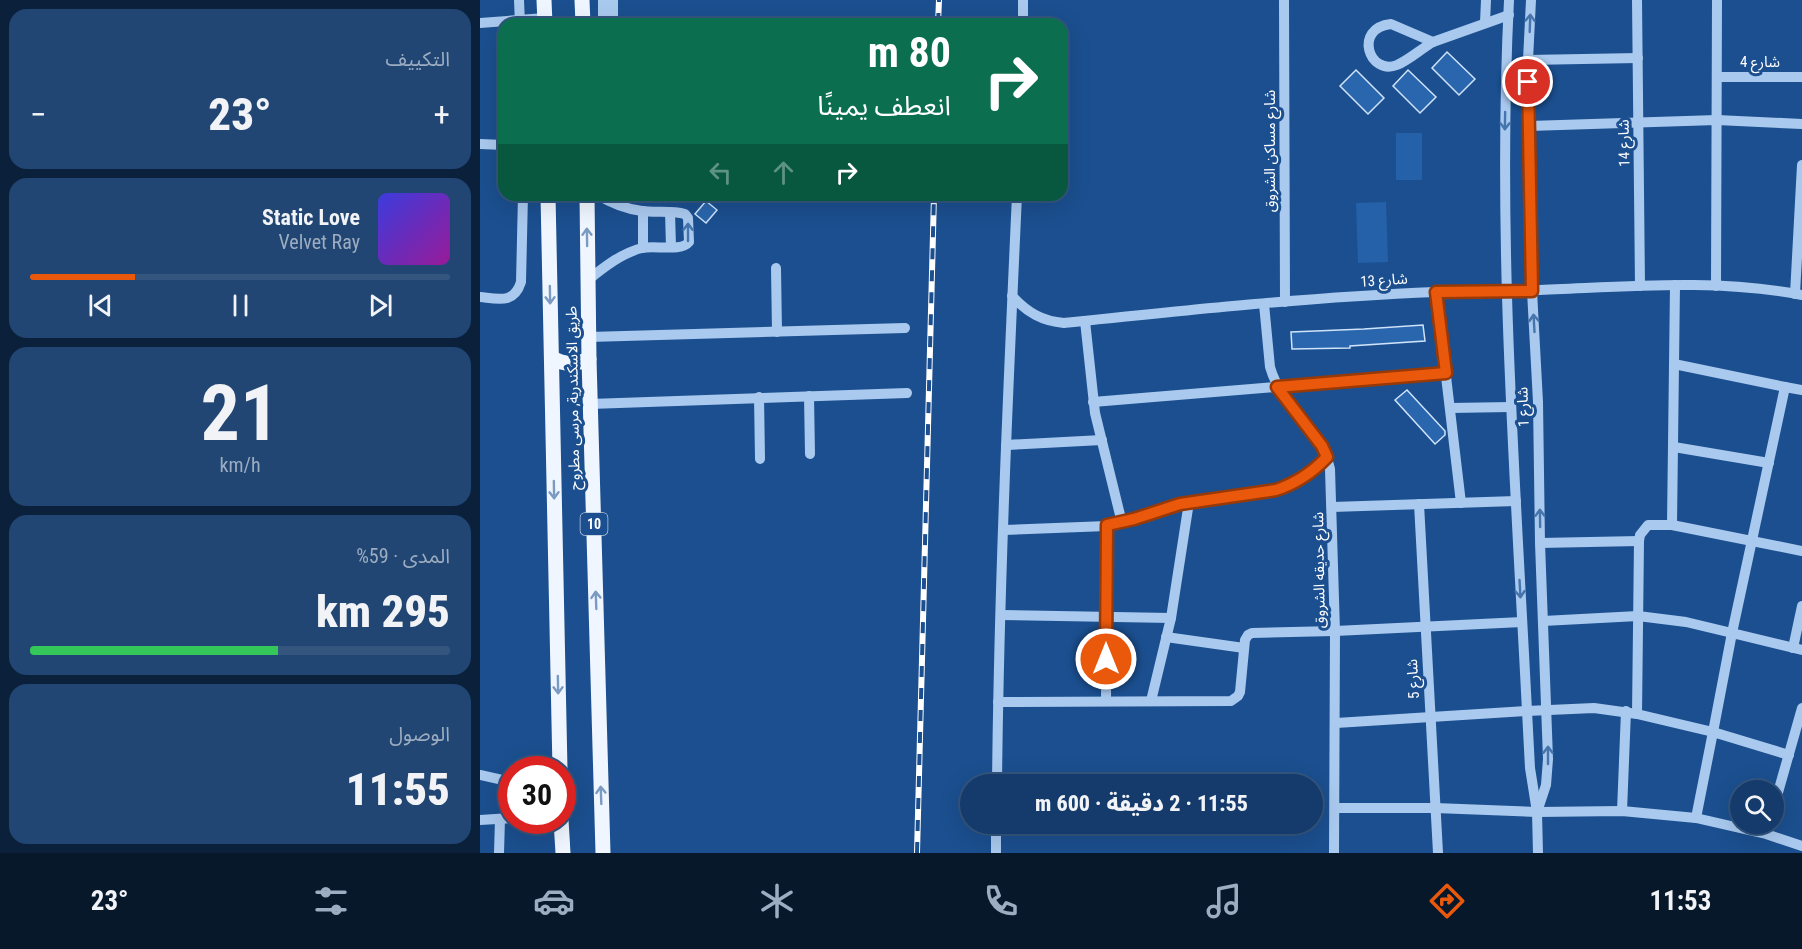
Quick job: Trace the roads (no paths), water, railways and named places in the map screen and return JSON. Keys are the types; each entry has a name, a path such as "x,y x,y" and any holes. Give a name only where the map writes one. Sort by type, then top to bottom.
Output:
{"main road":[{"path":"544,0 545,18"},
{"path":"582,0 583,18"},
{"name":"طريق الاسكندرية, مرسى مطروح","path":"548,201 560,756"},
{"name":"طريق الاسكندرية, مرسى مطروح","path":"587,201 590,404 603,853"},
{"path":"552,357 570,364 589,359"},
{"path":"562,834 563,853"}],"street":[{"path":"519,0 520,18"},
{"path":"603,0 603,18"},
{"path":"613,0 613,18"},
{"path":"1023,0 1023,18"},
{"name":"شارع مساكن الشروق","path":"1284,0 1285,302"},
{"path":"1485,23 1486,0"},
{"name":"شارع 1","path":"1509,0 1505,126 1506,291 1530,768 1537,812 1538,853"},
{"name":"شارع 1","path":"1531,0 1528,60 1532,291 1538,402 1540,543 1548,759 1546,786 1537,812"},
{"name":"شارع 14","path":"1637,0 1640,286"},
{"path":"1716,286 1717,0"},
{"path":"1433,42 1390,24 1375,29 1370,35 1368,44 1373,59 1380,64 1396,65 1433,42 1509,15"},
{"path":"480,23 498,23"},
{"path":"1528,60 1638,58"},
{"name":"شارع 4","path":"1718,77 1802,77"},
{"path":"1529,126 1717,120 1802,124"},
{"path":"480,144 498,144"},
{"path":"1798,295 1802,165"},
{"path":"480,297 508,298 518,290 521,282 523,201"},
{"path":"588,280 614,261 643,248 671,247 686,245 689,242 687,216 682,212 642,211 609,201"},
{"path":"997,774 1006,445 1017,201"},
{"path":"642,211 643,248"},
{"path":"670,212 671,247"},
{"path":"776,268 777,332"},
{"path":"1672,525 1675,285"},
{"name":"شارع 13","path":"1012,296 1030,313 1041,319 1065,323 1285,302 1436,292 1532,291 1675,285 1756,288 1798,295"},
{"path":"1436,292 1461,503"},
{"name":"شارع حديقه الشروق","path":"1264,304 1270,368 1277,387 1322,446 1327,457 1331,481 1336,723 1334,853"},
{"path":"1085,321 1093,402 1122,523"},
{"path":"589,337 905,328"},
{"path":"1674,364 1802,390"},
{"path":"1093,402 1446,373"},
{"path":"1696,818 1732,633 1785,387"},
{"path":"590,404 908,393"},
{"path":"809,396 810,454"},
{"path":"759,397 760,459"},
{"path":"1450,408 1511,407"},
{"path":"1006,445 1102,440"},
{"path":"1674,447 1769,463"},
{"path":"1004,530 1122,523 1189,502 1276,490 1304,477 1327,457"},
{"path":"1332,507 1516,501"},
{"path":"1151,701 1171,618 1189,502"},
{"name":"شارع 5","path":"1419,504 1438,853"},
{"path":"1106,701 1107,525"},
{"path":"1638,714 1639,541 1640,535 1648,525 1672,525 1802,550"},
{"path":"1540,543 1639,541"},
{"path":"1543,621 1638,616 1686,622 1798,649 1802,606"},
{"path":"1001,615 1171,618"},
{"path":"998,702 1234,700 1240,692 1244,648 1248,635 1252,633 1522,622"},
{"path":"1166,638 1244,648"},
{"path":"1336,723 1594,708 1626,711 1713,732 1789,755"},
{"path":"1782,780 1800,723 1802,708"},
{"path":"1622,811 1626,711"},
{"path":"480,775 498,779"},
{"path":"1335,808 1435,808 1537,812 1622,811 1730,823"},
{"path":"480,820 498,819"},
{"path":"499,853 503,834"},
{"path":"996,834 996,853"},
{"path":"1778,834 1802,846"}],"railway":[{"path":"938,18 939,0"},
{"path":"917,853 934,201"}]}
